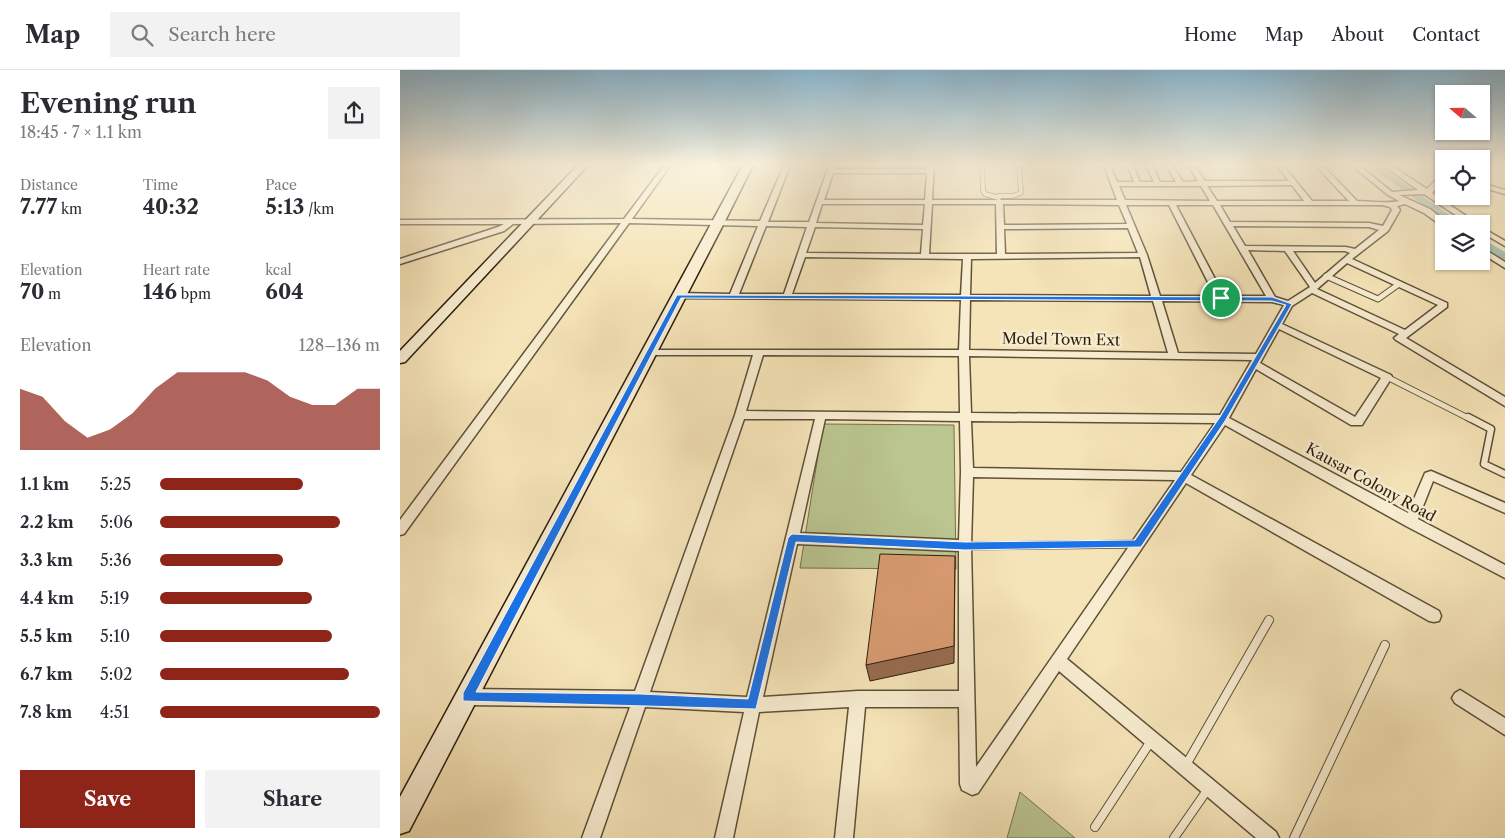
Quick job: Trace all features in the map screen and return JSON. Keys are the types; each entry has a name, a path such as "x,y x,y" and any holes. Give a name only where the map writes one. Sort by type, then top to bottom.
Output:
{"street":[{"path":"400,359 552,199"},
{"path":"400,530 642,199"},
{"path":"400,822 731,199"},
{"path":"733,297 774,199"},
{"path":"787,297 821,199"},
{"path":"924,255 928,199"},
{"path":"820,202 928,202 999,199 1392,205 1404,202"},
{"path":"999,199 1001,256"},
{"path":"1212,199 1272,299"},
{"path":"1307,199 1310,203"},
{"path":"1351,199 1355,203"},
{"path":"1398,199 1421,208 1435,217"},
{"path":"1437,199 1461,215"},
{"path":"1123,201 1158,300 1174,355"},
{"path":"1171,202 1221,298"},
{"path":"967,256 964,353 967,472 965,546 966,699 968,784 972,787 1223,419 1289,304 1314,288 1326,276 1385,230 1396,210 1392,205"},
{"path":"400,222 625,221 812,226 926,226"},
{"path":"400,262 502,229 511,222"},
{"path":"1228,224 1370,225 1385,230"},
{"path":"1000,226 1131,226"},
{"path":"1490,235 1505,244"},
{"path":"1243,248 1346,248 1356,252"},
{"path":"1288,249 1314,288 1406,334"},
{"path":"802,254 967,256 1143,255"},
{"path":"1490,255 1505,266"},
{"path":"1347,260 1444,306 1399,338 1505,402"},
{"path":"679,296 1158,300 1221,298 1272,299 1289,304"},
{"path":"1258,361 1355,422 1358,422 1386,377 1277,325"},
{"name":"Model Town Ext","path":"649,352 1174,355 1258,361"},
{"path":"591,838 740,414 759,353"},
{"path":"740,414 1223,419"},
{"path":"724,838 752,705 821,415"},
{"name":"Kausar Colony Road","path":"1223,419 1505,572"},
{"path":"967,472 1183,476 1434,616"},
{"path":"1410,522 1431,475 1505,508"},
{"path":"792,538 965,546"},
{"path":"1058,661 1270,838"},
{"path":"467,697 641,699 752,705 858,700 966,699"},
{"path":"1460,698 1505,727"},
{"path":"844,838 858,700"}],"lane":[{"path":"1326,276 1378,300 1400,284"},
{"path":"1386,377 1491,429 1484,464 1505,474"},
{"path":"965,546 1138,544"},
{"path":"1185,767 1269,620"},
{"path":"1294,838 1385,645"},
{"path":"1095,828 1152,739"},
{"path":"1174,838 1209,787"}],"green space":[{"path":"823,424 954,425 956,569 800,568"},
{"path":"1020,792 1075,838 1007,838"}],"building":[{"path":"880,554 955,556 954,646 866,665"}],"waterway":[{"path":"1421,199 1444,215"},
{"path":"1490,247 1505,257"}],"route":[{"path":"679,296 1158,300 1221,298 1272,299 1289,304 1256,365 1223,419 1138,544 965,546 792,538 752,705 641,699 467,697 679,296"}]}
